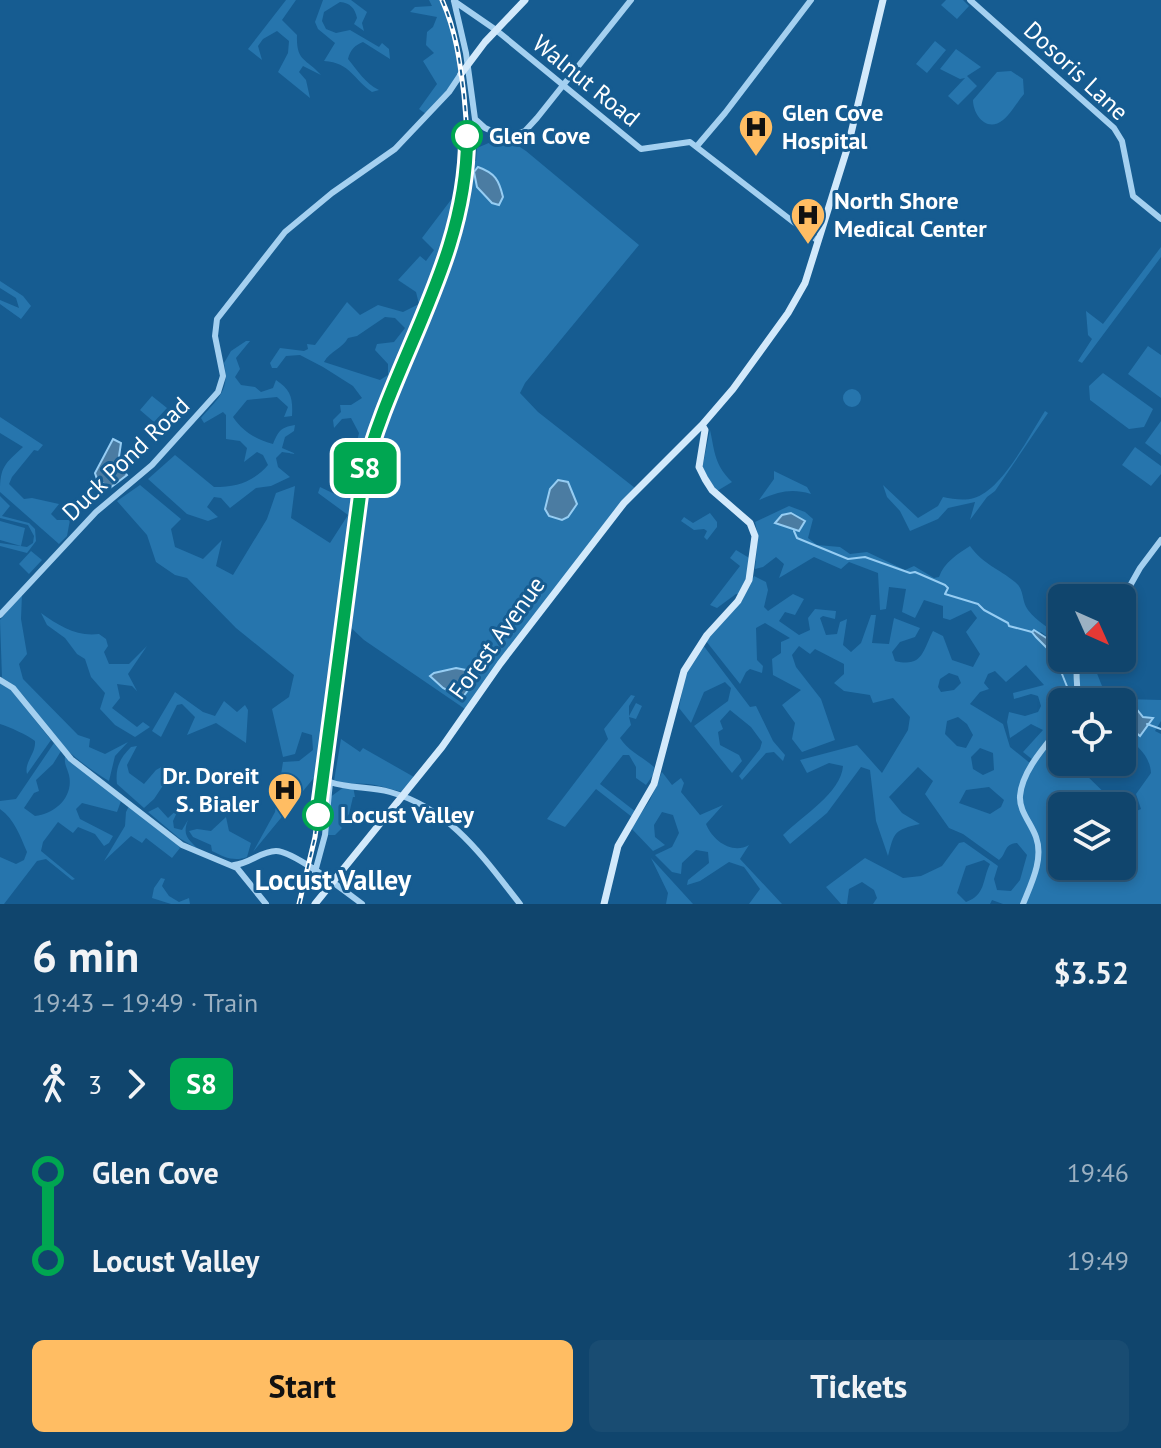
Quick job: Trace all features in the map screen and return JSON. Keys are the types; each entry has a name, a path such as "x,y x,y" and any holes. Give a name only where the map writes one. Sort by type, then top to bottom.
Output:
{"main road":[{"path":"464,75 468,64 485,42 525,0"},
{"name":"Forest Avenue","path":"315,904 442,747 500,664 624,503 703,428 800,294 848,146 883,0"},
{"path":"604,904 618,846 652,791 684,671 707,635 738,601 749,580 755,537 750,523 712,490 699,467 703,428"}],"street":[{"name":"Walnut Road","path":"454,0 496,30 641,149 694,144"},
{"path":"454,0 468,64"},
{"path":"464,75 477,121 505,137 525,131 631,0"},
{"path":"811,0 703,139 694,144 818,241"},
{"name":"Dosoris Lane","path":"970,0 1114,128 1123,145 1133,196 1161,219"},
{"path":"466,53 485,42"},
{"name":"Duck Pond Road","path":"0,615 96,512 152,465 218,392 223,376 215,336 217,319 282,236 332,193 395,149 464,75"},
{"path":"1131,584 1161,540"},
{"path":"0,680 13,688 74,761 182,845 239,865 267,853 278,851 291,855 362,904"},
{"path":"1023,904 1038,860 1038,846 1022,809 1020,795 1034,764 1048,744"},
{"path":"315,872 325,835 330,782 344,787"},
{"path":"329,798 344,787 356,785 402,796 424,805 456,827 520,904"},
{"path":"231,864 266,904"}],"shaded area":[{"path":"286,0 296,0 282,20 297,35 300,55 321,75 303,66 299,72 306,80 310,98 278,72 288,53 289,41 277,31 258,46 262,60 248,49"},
{"path":"323,0 351,0 367,12 362,23 364,31 354,24 357,18 353,9 340,2 324,12 322,21 326,29 336,33 350,30 379,47 382,43 389,49 390,59 363,42 353,48 348,59 379,90 372,92 346,68 324,61 335,43 318,29 315,22"},
{"path":"429,0 441,0 453,32 460,73 426,114 419,109 437,84 423,61 434,53 426,45 427,32 437,17 410,12 415,7 432,6"},
{"path":"946,0 963,0 969,6 957,19 941,5"},
{"path":"935,41 946,50 927,73 916,64"},
{"path":"956,49 981,67 967,76 977,86 958,105 948,96 965,78 960,79 940,69"},
{"path":"1011,71 1023,79 1024,94 1003,120 986,123 978,116 973,100 997,72"},
{"path":"491,142 514,143 526,151 639,245 520,393 538,412 635,488 465,709 364,640 347,624 366,481 380,430 423,332 448,265 458,231 470,161 476,161 477,148"},
{"path":"478,167 489,172 498,182 503,197 499,205 492,203 477,187 474,172"},
{"path":"463,184 449,250 376,428 357,493 322,768 253,852 275,812 283,762 299,761 313,750 312,735 302,732 295,754 283,757 272,709 289,697 294,675 236,628 187,578 175,575 156,562 147,535 117,501 140,485 181,519 171,529 175,547 203,559 222,540 216,566 233,575 267,519 276,493 295,486 291,518 330,543 348,515 318,493 320,487 343,498 352,483 339,467 343,458 355,450 359,433 351,418 342,419 334,428 333,420 341,412 340,405 351,405 362,398 353,386 300,355 286,356 277,368 272,368 270,363 280,348 304,351 308,349 307,344 315,345 347,302 360,315 378,305 403,312 419,304 416,292 398,280 420,256 426,261 434,250 422,238","holes":["385,317 395,318 405,328 394,342 377,344 375,350 388,364 388,375 380,380 324,362 348,338 357,336"]},
{"path":"1161,247 1161,257 1082,363 1078,361 1092,339 1088,335 1086,311 1103,324"},
{"path":"0,281 23,296 31,306 21,319 0,304 0,300 19,308 16,298 0,288"},
{"path":"250,341 236,358 240,369 235,377 241,385 255,387 261,392 273,388 276,380 290,395 292,416 284,417 288,407 277,397 247,400 233,417 250,434 273,444 280,431 295,425 294,431 285,437 282,448 296,454 282,452 276,458 278,467 290,477 271,486 256,488 230,508 221,498 214,497 207,507 218,517 208,521 187,514 148,479 175,455 214,487 244,482 268,465 263,455 257,452 244,462 247,448 240,441 226,439 226,415 223,412 204,423 201,418 224,387 224,363 231,351"},
{"path":"1148,346 1161,355 1161,398 1128,374"},
{"path":"1103,373 1153,409 1144,427 1129,429 1090,400 1089,386"},
{"path":"848,389 856,389 861,398 859,405 848,407 843,402 843,394"},
{"path":"152,396 167,408 154,422 140,410"},
{"path":"1045,411 1048,413 995,491 970,520 975,502 948,508 938,519 910,531 900,511 887,497 883,485 918,518 938,506 943,497 974,498 995,485 1005,474"},
{"path":"0,417 43,445 38,451 34,450 9,484 24,499 59,504 51,514 57,520 70,520 67,536 59,544 0,492 5,466 23,447 0,433"},
{"path":"1161,421 1161,455 1145,443"},
{"path":"710,430 718,463 732,482 717,491 702,469"},
{"path":"113,439 121,443 118,463 127,475 110,488 97,479 95,473"},
{"path":"1135,447 1161,466 1161,474 1151,486 1122,465"},
{"path":"774,471 807,487 811,494 785,492 759,500 774,479"},
{"path":"558,480 568,482 577,504 562,520 549,516 545,509 550,489"},
{"path":"0,496 10,506 2,516 29,523 35,529 36,541 27,553 0,546 0,543 27,547 33,543 34,536 28,525 0,518"},
{"path":"789,506 813,519 808,538 817,545 840,547 850,554 867,552 905,570 914,566 934,578 939,577 956,555 970,546 1018,585 1028,610 1048,627 1048,637 1041,632 1036,637 1048,649 1048,672 1096,672 1105,688 1048,688 1048,776 1087,776 1104,792 1048,792 1048,880 1136,880 1136,811 1141,809 1136,794 1151,773 1148,761 1136,746 1136,733 1140,736 1151,721 1136,708 1136,699 1161,700 1161,721 1155,731 1161,734 1161,904 1025,904 1030,880 1020,904 1003,904 992,900 990,904 873,904 877,898 874,890 862,882 849,889 847,904 841,904 826,887 865,858 903,878 921,876 942,866 959,843 964,842 998,866 994,879 997,890 1011,891 1020,880 1027,855 1017,843 1007,847 999,860 963,834 949,828 925,794 933,781 918,767 889,797 902,813 920,824 896,833 888,856 876,821 870,770 861,767 827,813 790,844 783,835 828,795 841,776 843,766 829,763 807,773 800,760 857,745 882,773 908,730 910,717 893,698 873,703 870,695 844,691 834,683 844,674 844,664 815,649 810,654 799,646 792,655 796,667 821,699 835,740 802,752 792,739 795,723 782,705 801,690 773,675 772,659 781,653 781,642 790,638 765,623 756,628 757,660 763,666 762,673 750,669 740,684 706,641 742,601 754,576 766,582 768,590 764,607 768,611 793,594 804,599 795,615 785,612 779,621 799,635 810,630 808,618 815,609 836,611 835,619 820,618 826,635 837,634 840,622 847,619 843,645 851,652 861,643 871,615 876,615 872,643 889,644 894,618 920,628 915,637 900,642 892,652 895,661 917,660 933,631 943,636 952,660 973,667 980,654 966,632 977,618 971,610 950,620 943,618 943,606 924,600 915,618 902,612 906,589 889,587 886,609 880,610 878,573 849,562 841,569 814,557 779,578 784,564 776,557 755,569 758,536 755,522","holes":["1026,665 1044,685 1013,693 1014,699 1031,694 1038,696 1041,706 1038,712 1025,716 1009,712 1007,722 1010,738 1031,724 1043,730 1023,752 1033,760 1031,764 1010,747 1003,724 970,704 980,692 989,689 984,683 988,674 995,671 1006,682","949,673 958,676 961,683 954,690 941,692 938,687 940,679","958,717 967,724 973,735 966,748 957,746 945,734 947,721","980,748 993,753 994,770 983,775 973,769 971,757","989,787 1004,800 1001,807 990,814 959,803 966,790","984,860 990,864 977,895 966,902 957,893 966,866"]},
{"path":"710,513 717,527 707,540 704,537 707,531 694,530 681,521 684,517 693,523"},
{"path":"791,513 805,521 799,531 775,523 782,515"},
{"path":"0,521 25,528 21,546 0,540"},
{"path":"736,550 751,559 750,571 741,594 736,594 717,608 710,605 740,566 730,558"},
{"path":"31,551 42,560 29,574 19,564"},
{"path":"22,594 21,619 27,654 19,664 23,679 78,735 90,739 89,747 105,754 128,742 115,756 109,781 62,745 25,697 2,678 0,620"},
{"path":"41,613 68,630 99,634 106,639 108,646 104,652 109,664 129,664 147,646 128,674 137,691 132,686 117,684 120,698 112,708 137,727 143,722 150,727 135,737 115,725 100,709 105,693 91,677 85,659 47,625"},
{"path":"1034,630 1048,639 1048,649 1036,637 1032,632"},
{"path":"703,645 750,707 756,706 773,741 785,755 783,761 774,752 766,753 742,780 739,776 762,742 751,727 730,710 720,721 723,729 718,732 720,745 739,755 742,761 732,773 694,726 728,701 731,688 725,682 704,692 691,723 679,708 686,671"},
{"path":"456,668 475,675 474,682 462,698 443,688 430,676"},
{"path":"0,683 11,690 51,740 27,774 35,741 0,724"},
{"path":"175,692 203,712 215,716 224,701 237,712 245,705 248,710 246,743 216,723 187,735 195,717 182,704 177,705 161,737 152,731"},
{"path":"631,695 635,696 629,706 629,716 636,703 642,706 636,719 629,717 631,725 620,738 654,767 653,775 646,785 636,778 636,767 629,755 623,755 600,784 636,812 632,817 596,789 565,827 547,819 608,739 604,729"},
{"path":"1136,708 1143,717 1153,718 1140,736 1136,733"},
{"path":"341,739 360,752 363,748 414,777 402,792 334,781"},
{"path":"54,743 61,751 53,764 36,780 39,791 34,793 24,808 35,816 42,815 56,808 66,797 70,783 65,756 121,801 117,812 82,803 76,809 80,819 113,836 104,846 95,834 78,827 73,833 58,822 43,842 41,851 75,879 72,880 46,859 37,861 4,904 0,904 0,857 16,864 24,860 27,852 13,823 0,809 0,801 16,799"},
{"path":"137,746 127,765 129,773 144,784 165,765 168,778 144,808 117,784 121,759 131,747"},
{"path":"662,772 672,785 681,778 684,783 681,792 700,815 723,805 706,824 709,830 730,847 749,845 740,859 782,904 749,904 760,889 744,867 729,862 700,881 687,885 688,880 709,863 708,852 696,850 682,863 681,874 672,872 655,855 672,847 679,833 673,815 662,812 654,825 655,837 665,845 653,851 631,828 650,800"},
{"path":"353,786 355,797 349,814 340,826 342,828 335,835 325,835 329,798 344,787"},
{"path":"129,806 178,845 180,848 172,858 146,838 142,843 131,836 104,861 125,826"},
{"path":"158,807 168,818 179,808 173,821 174,828 182,830 188,820 187,836 198,849 179,838 148,812"},
{"path":"226,817 229,831 251,843 247,857 233,859 212,851 211,845 193,837 189,831 211,831"},
{"path":"651,858 693,904 666,904 668,893"},
{"path":"161,878 165,879 162,886 169,896 179,902 189,898 190,904 171,904 152,898"}],"waterway":[{"path":"794,531 797,538 848,559 865,557 915,572 945,585 948,588 945,594 978,604 1009,626 1032,632"},
{"path":"1062,672 1068,688"},
{"path":"1147,724 1161,729"}],"railway":[{"path":"299,904 315,837 362,480 382,418 445,265 463,200 467,147 464,95 454,35 442,0"}],"train":[{"name":"S8","path":"318,815 362,480 377,429 450,250 464,189 467,136"}],"place":[{"name":"Glen Cove","path":"467,136"},
{"name":"Glen Cove Hospital","path":"756,158"},
{"name":"North Shore Medical Center","path":"808,246"},
{"name":"Locust Valley","path":"318,815"},
{"name":"Dr. Doreit S. Bialer","path":"285,821"}],"district":[{"name":"Locust Valley","path":"333,880"}]}
